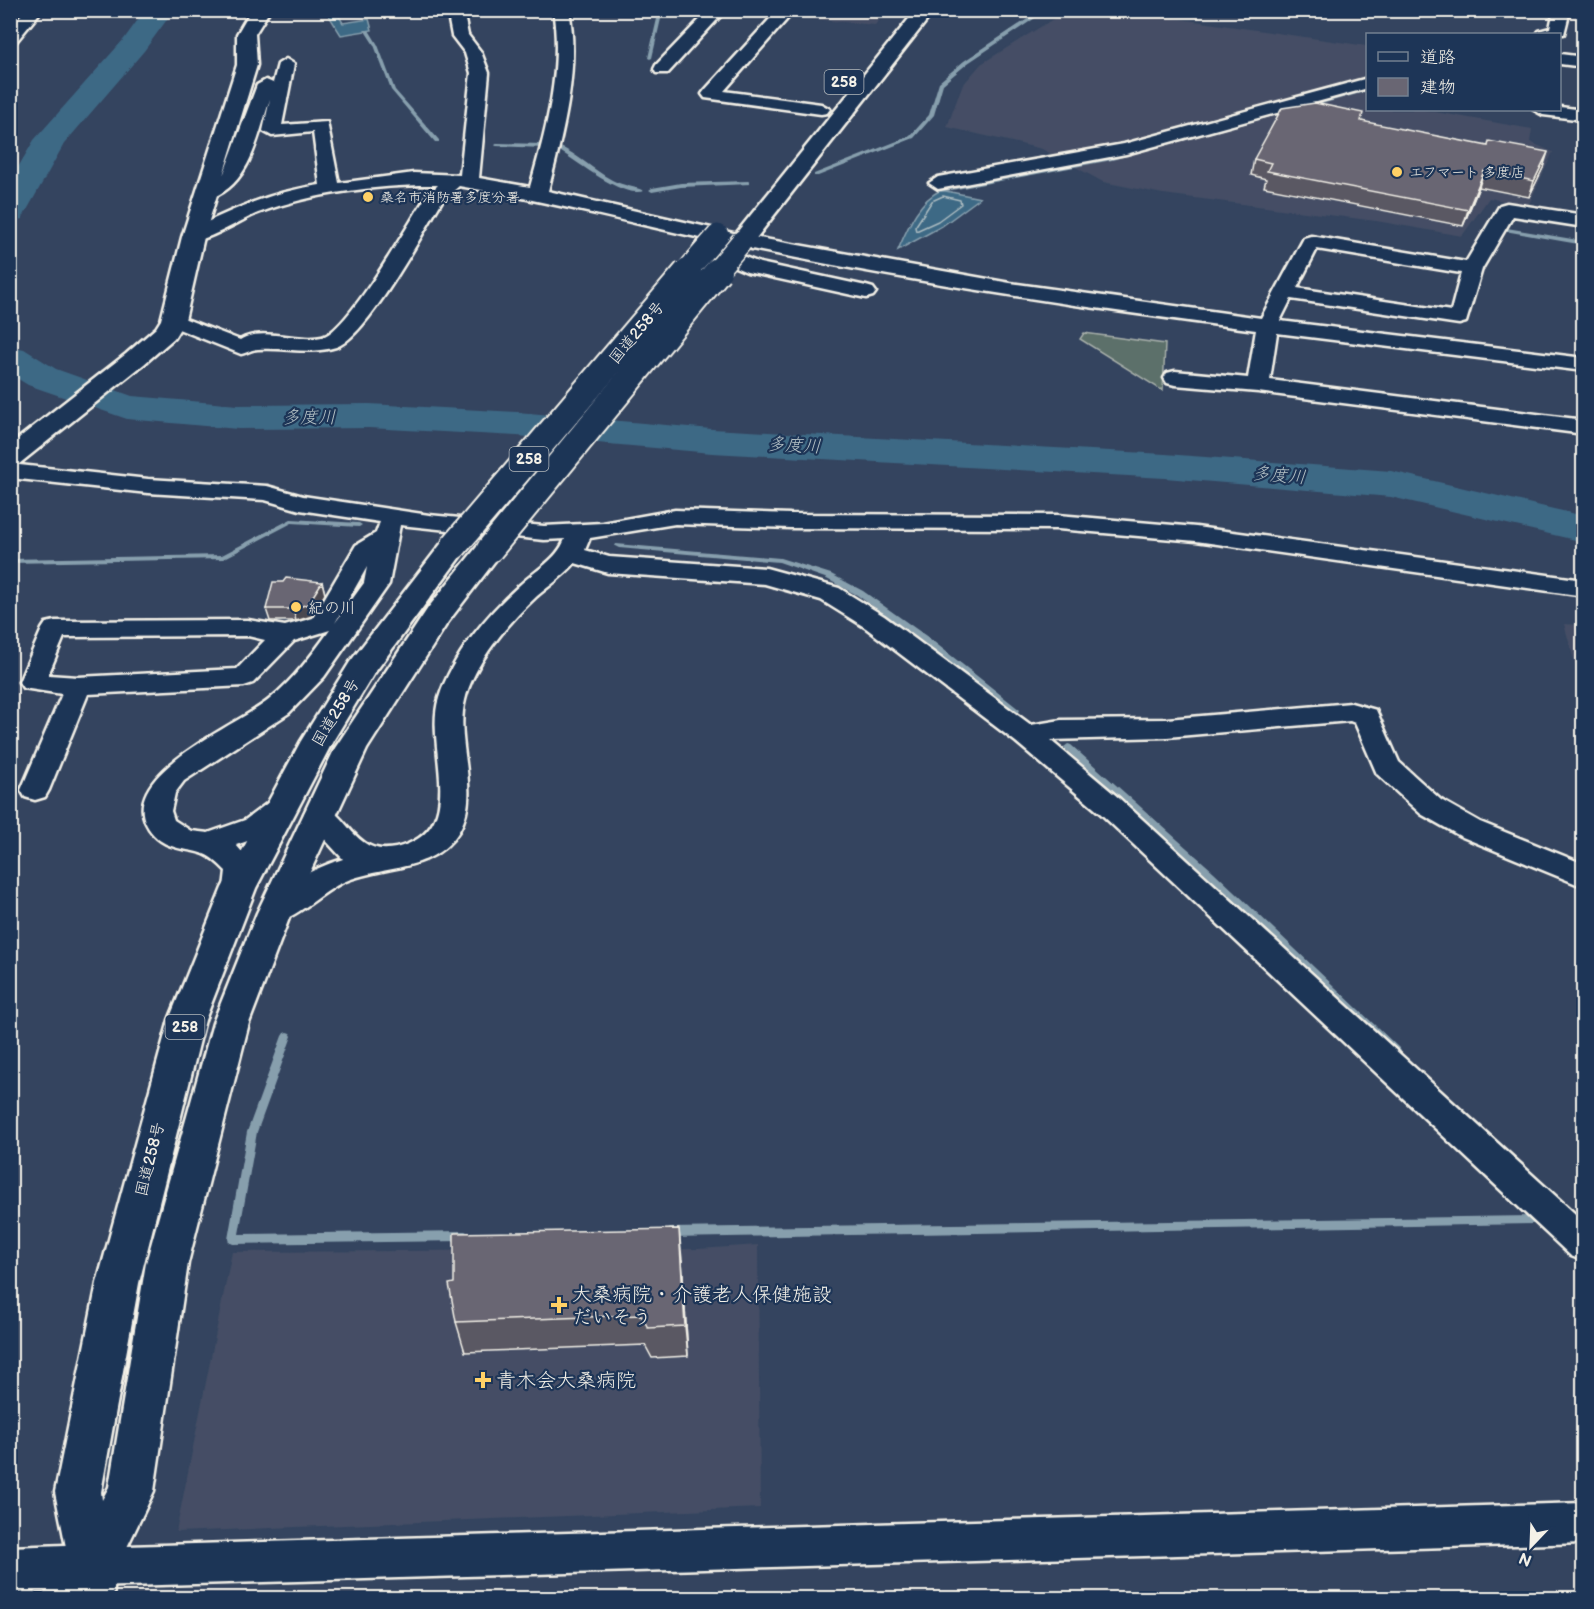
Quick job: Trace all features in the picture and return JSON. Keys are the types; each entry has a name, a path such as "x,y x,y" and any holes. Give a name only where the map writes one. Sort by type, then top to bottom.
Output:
{"main road":[{"path":"18,452 169,327 193,237 247,65 246,34 261,10"},
{"name":"258","path":"851,73 903,10"},
{"name":"国道258号","path":"91,1583 131,1491 167,1263 231,1023 274,913 318,814 351,748 390,685 438,615 731,231 819,119 926,10"},
{"name":"国道258号","path":"819,119 836,91"},
{"name":"国道258号","path":"91,1583 78,1492 118,1283 187,1020 240,888 279,809 361,669 397,618 454,546 731,231"},
{"path":"10,1570 91,1583"}],"street":[{"path":"10,39 34,10"},
{"path":"169,327 240,348 251,342 317,344 335,340 357,318 435,197 462,181 480,73 473,52 460,36 455,10"},
{"path":"538,194 553,139 562,75 566,38 561,10"},
{"path":"662,69 718,10"},
{"path":"787,10 711,94 819,119"},
{"path":"1549,33 1558,31 1562,10"},
{"path":"1565,80 1571,60"},
{"path":"207,193 232,176 243,153 267,82 286,64 272,130 321,126 330,189"},
{"path":"938,183 1126,149 1366,84"},
{"path":"1550,111 1584,116"},
{"path":"193,237 253,207 289,195 414,179 462,181 538,194 667,224 731,231 817,254 1010,289 1267,326 1584,365"},
{"path":"1284,292 1459,318 1472,269 1507,209 1584,221"},
{"path":"637,217 644,226 676,236 754,268 866,292"},
{"path":"1258,385 1267,326 1311,242 1472,269"},
{"path":"1175,378 1258,385 1584,427"},
{"path":"10,471 147,486 267,493 389,527 544,533 575,543 608,565 766,576 830,594 875,622 1026,735 1143,836 1584,1245"},
{"path":"274,913 308,887 336,873 406,856 437,840 452,816 453,784 449,740 452,700 481,645 528,591 575,543 675,516 790,521 1058,522 1196,534 1584,588"},
{"path":"285,635 244,677 78,686 32,682 55,629 248,628 285,635 322,624 364,550 389,527"},
{"path":"240,888 241,868 228,854 209,844 186,841 169,832 159,821 155,804 161,789 174,774 279,707 315,672 376,584 389,527"},
{"path":"35,790 78,686"},
{"path":"1026,735 1061,729 1167,728 1351,712 1366,717 1387,767 1431,807 1470,829 1584,876"},
{"path":"209,844 255,827 279,809"},
{"path":"318,814 354,852 378,861"},
{"path":"91,1583 750,1550 1584,1523"}],"shaded area":[{"path":"797,10 887,11 875,25 791,17"},
{"path":"1118,10 1366,46 1366,111 1430,111 1532,129 1530,142 1553,152 1528,206 1489,198 1462,236 1376,221 1163,194 1103,182 1042,149 947,127 962,86 981,64 1066,11"},
{"path":"1084,333 1165,344 1163,391 1080,339"},
{"path":"1564,624 1583,625 1583,692"},
{"name":"青木会大桑病院","path":"758,1245 760,1508 176,1532 232,1252 698,1249"}],"water":[{"path":"326,11 336,11 343,23 369,19 372,30 341,35"},
{"path":"941,190 980,198 942,226 898,250 920,208"}],"building":[{"name":"エフマート 多度店","path":"1315,103 1363,113 1361,121 1488,146 1489,141 1548,152 1534,181 1484,171 1468,210 1267,171 1271,163 1254,159 1282,108"},
{"path":"286,578 322,582 308,604 293,609 266,609 273,582 283,582"},
{"path":"679,1229 685,1326 648,1328 641,1315 456,1322 449,1284 454,1283 454,1233"}],"waterway":[{"name":"多度川","path":"10,212 50,140 134,45 160,10"},
{"path":"650,58 661,10"},
{"path":"816,175 912,137 931,115 941,83 966,62 1045,10"},
{"path":"367,31 376,45 393,90 437,141"},
{"path":"1307,106 1366,90"},
{"path":"941,190 1112,158 1289,111"},
{"path":"498,145 543,146"},
{"path":"558,148 608,180 629,189 641,191"},
{"path":"652,190 681,185 748,183"},
{"path":"1507,230 1584,243"},
{"name":"多度川","path":"10,357 42,377 127,407 238,417 369,416 517,424 712,441 1165,466 1391,484 1584,529"},
{"path":"10,561 223,557 291,521 359,525"},
{"path":"619,546 780,560 828,576 860,593 926,640 1016,710"},
{"path":"1068,747 1211,874 1396,1051"},
{"path":"287,1036 252,1132 233,1239 465,1236"},
{"path":"670,1233 1533,1220"}],"place":[{"name":"エフマート 多度店","path":"1397,172"},
{"name":"桑名市消防署多度分署","path":"368,197"},
{"name":"紀の川","path":"296,607"},
{"name":"大桑病院・介護老人保健施設 だいそう","path":"559,1305"},
{"name":"青木会大桑病院","path":"483,1380"}]}
